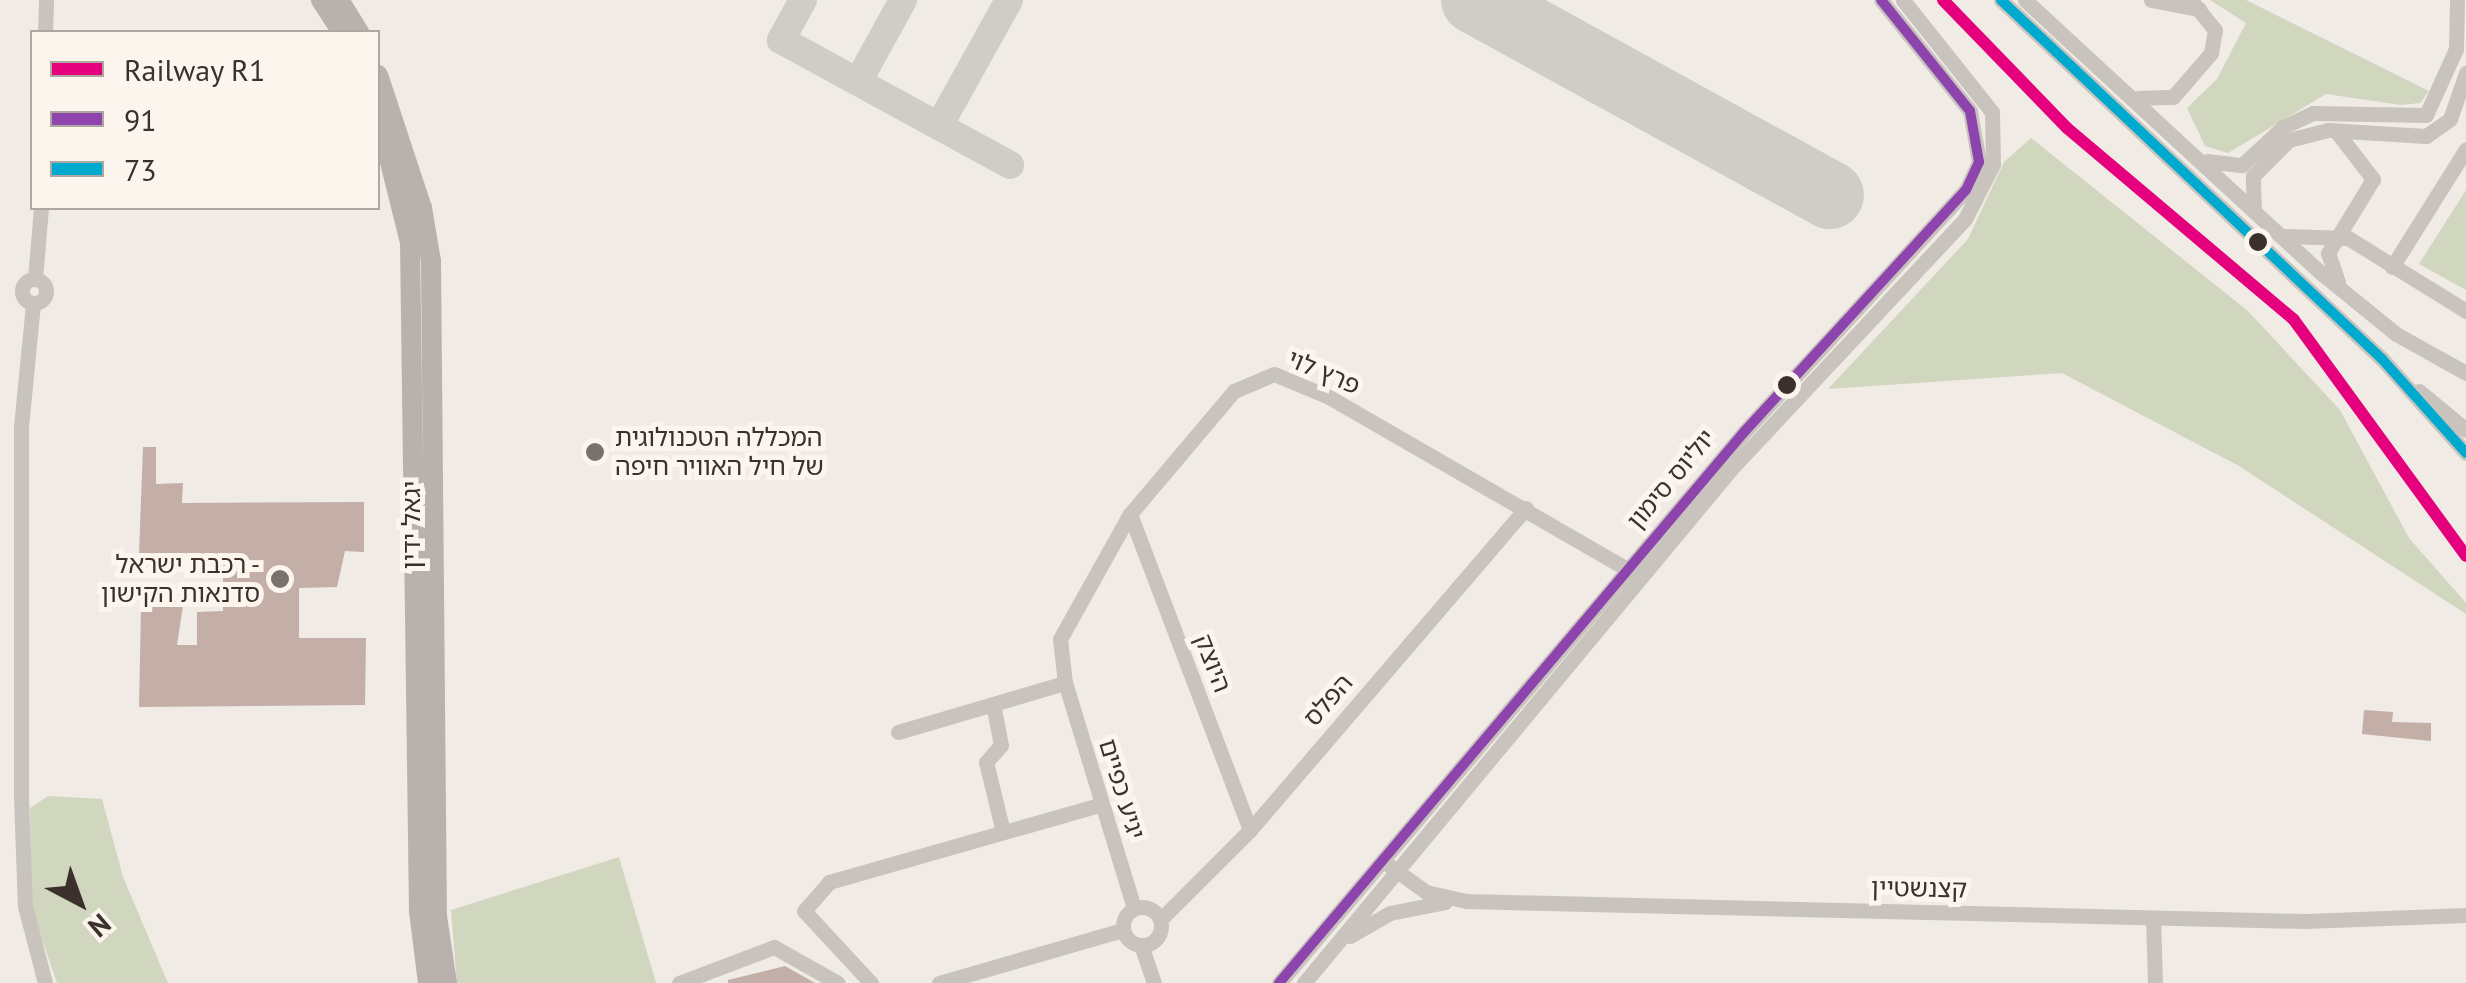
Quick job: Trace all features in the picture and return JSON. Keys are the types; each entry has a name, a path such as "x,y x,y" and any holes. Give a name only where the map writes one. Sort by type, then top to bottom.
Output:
{"main road":[{"path":"321,0 341,30"},
{"path":"339,0 359,30"},
{"name":"יגאל ידין","path":"380,79 398,122 431,262 436,916 446,983"},
{"name":"יגאל ידין","path":"380,122 410,242 419,911 428,983"}],"street":[{"path":"45,30 46,0"},
{"name":"יוליוס סימון","path":"1280,983 1648,544 1913,256 1975,174 1979,148 1963,97 1881,0"},
{"name":"יוליוס סימון","path":"1304,983 1644,579 1731,468 1966,219 1988,178 1996,148 1985,95 1904,0"},
{"path":"2001,0 2382,359 2466,430"},
{"path":"2025,0 2342,290 2396,334 2466,373"},
{"path":"2151,0 2197,5 2216,42 2173,97 2181,141"},
{"path":"2458,1 2466,20"},
{"path":"2198,157 2242,165 2283,126 2313,114 2426,115 2456,50 2458,1"},
{"path":"2254,211 2253,176 2280,147 2301,134 2336,131 2408,139 2439,130 2455,110 2466,73"},
{"path":"2134,97 2173,97"},
{"path":"2336,131 2373,179 2343,237 2327,258 2342,290"},
{"path":"2354,155 2370,135"},
{"path":"2392,267 2466,149"},
{"path":"40,210 35,279 46,292 33,304 21,427 22,836 26,916 45,983"},
{"path":"2279,235 2310,243 2343,237 2466,311"},
{"path":"2382,359 2466,453"},
{"name":"פרץ לוי","path":"1065,683 1060,639 1071,608 1130,514 1234,391 1274,374 1526,508 1644,579"},
{"name":"הפלס","path":"1161,919 1250,830 1526,508"},
{"name":"היוצק","path":"1130,514 1250,830"},
{"path":"1603,554 1628,556 1648,544"},
{"path":"1603,554 1616,572 1614,587"},
{"path":"898,732 1065,683"},
{"name":"יגיע כפיים","path":"1065,683 1099,805 1134,908"},
{"path":"994,704 1001,745 986,762 1003,832"},
{"path":"870,983 804,911 829,882 1099,805"},
{"path":"1418,846 1417,872 1437,895"},
{"name":"קצנשטיין","path":"1382,860 1437,895 1466,901 2153,918 2466,915"},
{"path":"1334,946 1390,913 1466,901"},
{"path":"939,983 1124,930 1134,908 1153,909 1161,919 1158,938 1141,945"},
{"path":"2153,918 2155,983"},
{"path":"1124,930 1141,945 1154,983"},
{"path":"680,983 774,947 838,983"}],"green space":[{"path":"2210,0 2246,0 2429,91 2420,103 2401,105 2326,94 2228,153 2205,146 2187,108 2217,79 2246,23"},
{"path":"2031,138 2248,311 2340,410 2409,538 2466,603 2466,614 2239,466 2062,373 1828,389 1968,239 2004,162"},
{"path":"2466,190 2466,290 2419,264"},
{"path":"48,796 102,799 123,877 168,983 57,983 32,910 30,808"},
{"path":"619,857 656,983 457,983 451,910"}],"building":[{"name":"רכבת ישראל - סדנאות הקישון","path":"143,447 156,447 156,484 183,483 182,503 364,502 364,552 345,551 337,587 299,588 299,638 366,638 365,705 139,707 141,608 184,599 177,645 197,645 197,612 223,611 223,565 207,565 207,554 139,554"},
{"path":"2364,710 2393,712 2392,722 2431,723 2431,741 2362,734"},
{"path":"785,966 815,983 728,983 728,980"}],"taxiway":[{"path":"803,0 781,40 1010,165"},
{"path":"858,82 903,0"},
{"path":"939,126 1009,0"}],"runway":[{"path":"1475,0 1830,195"}],"rail line":[{"name":"R1","path":"1943,0 2067,128 2294,320 2466,556"}],"transit line":[{"name":"91","path":"1279,983 1745,431 1966,190 1979,162 1970,111 1881,0"},
{"name":"73","path":"2001,0 2382,359 2466,453"}],"place":[{"name":"המכללה הטכנולוגית של חיל האוויר חיפה","path":"595,452"},
{"name":"רכבת ישראל - סדנאות הקישון","path":"280,579"}]}
